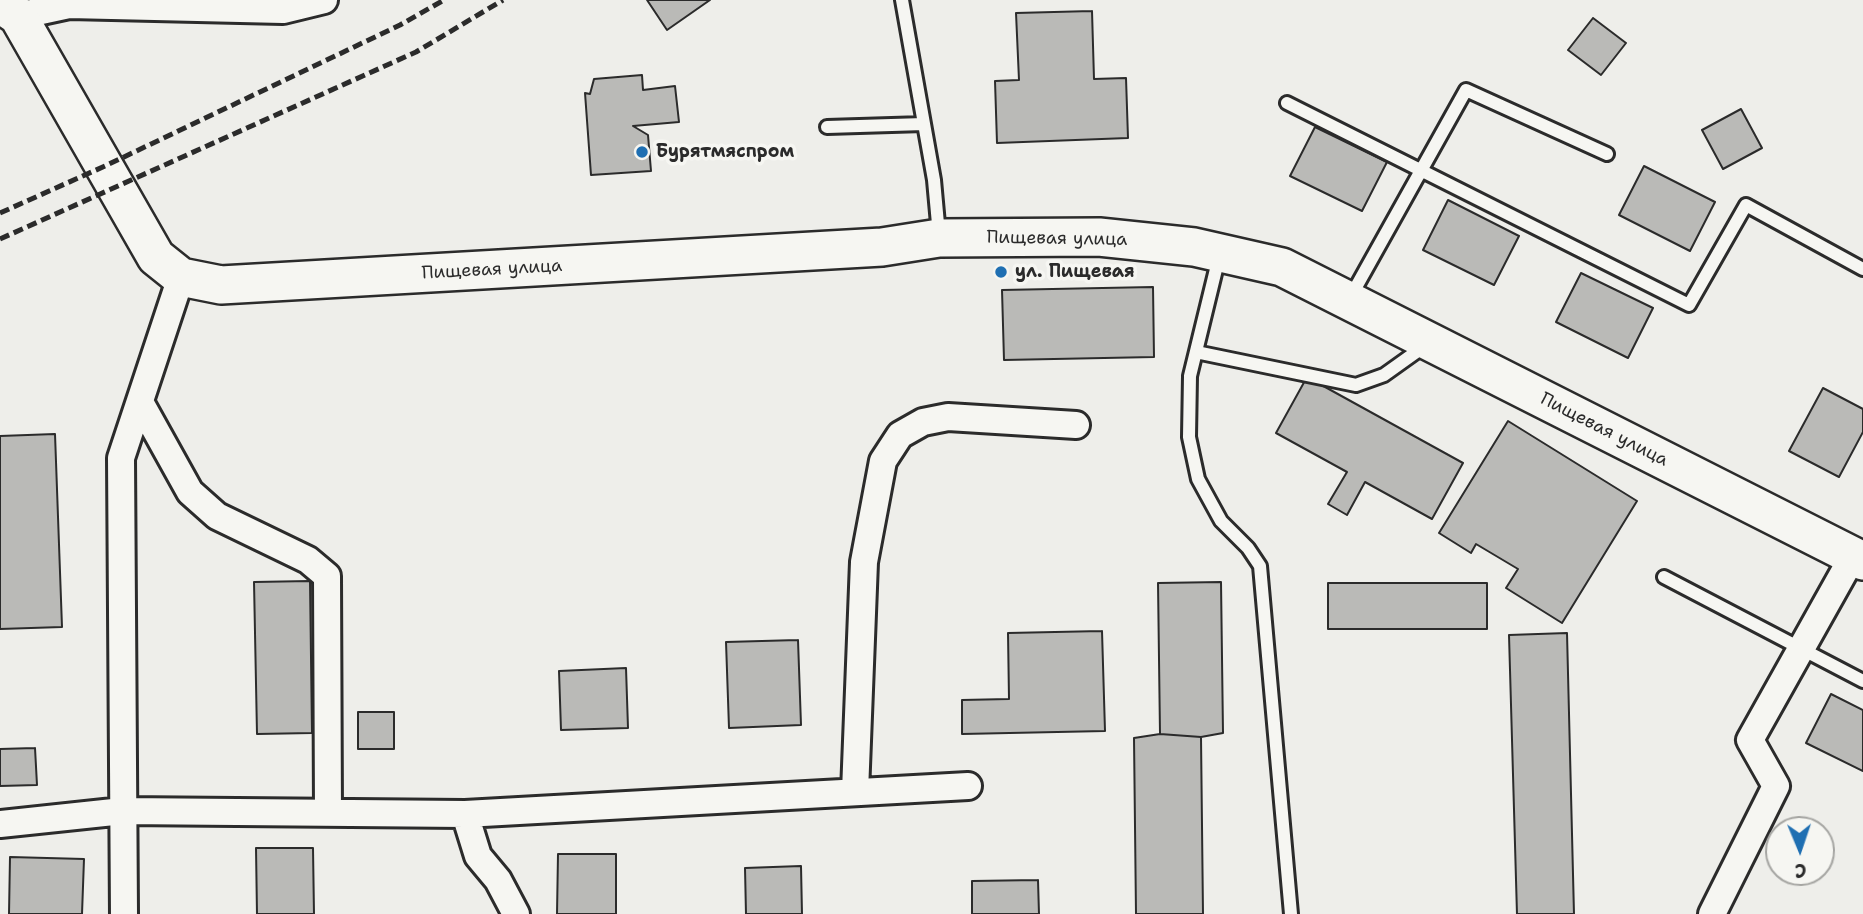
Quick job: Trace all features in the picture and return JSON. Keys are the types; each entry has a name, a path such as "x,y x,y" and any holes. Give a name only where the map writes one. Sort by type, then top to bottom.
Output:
{"main road":[{"path":"9,10 156,257 181,277"},
{"name":"Пищевая улица","path":"181,277 221,285 882,247 939,238 1099,237 1194,247 1282,267 1858,558"}],"street":[{"path":"9,10 69,5 284,10 324,0"},
{"path":"124,914 121,458 181,277"},
{"path":"140,401 190,492 217,516 308,560 327,576 328,813"},
{"path":"855,792 864,562 883,461 900,435 923,422 948,417 1076,425"},
{"path":"1712,914 1776,786 1750,740 1801,649 1858,558"},
{"path":"0,824 122,811 465,814 968,786"},
{"path":"465,814 478,856 498,880 516,914"}],"lane":[{"path":"902,0 934,180 939,238"},
{"path":"1348,301 1466,90 1607,154"},
{"path":"1287,103 1689,305 1746,205 1863,270"},
{"path":"827,127 924,124"},
{"path":"1220,253 1190,376 1189,437 1198,479 1221,521 1248,548 1260,566 1291,914"},
{"path":"1196,352 1356,385 1384,375 1430,342"},
{"path":"1664,578 1863,681"}],"building":[{"path":"647,0 710,0 667,30"},
{"path":"1092,11 1094,79 1126,78 1128,138 997,143 995,81 1019,80 1016,13"},
{"path":"1593,18 1626,43 1601,75 1568,50"},
{"path":"642,75 643,90 675,86 679,122 633,126 648,135 651,171 591,175 585,93 590,94 594,79"},
{"path":"1741,109 1762,148 1723,169 1702,130"},
{"path":"1315,127 1387,162 1362,211 1290,176"},
{"path":"1644,166 1715,202 1690,251 1619,215"},
{"path":"1448,200 1519,236 1494,285 1423,250"},
{"path":"1581,273 1653,308 1628,358 1556,322"},
{"path":"1153,287 1154,357 1004,360 1002,290"},
{"path":"1307,377 1463,463 1432,519 1365,482 1347,515 1328,504 1347,472 1276,433"},
{"path":"1823,388 1863,409 1863,432 1839,477 1789,451"},
{"path":"1508,421 1637,501 1562,623 1506,588 1518,569 1476,544 1471,553 1439,533"},
{"path":"55,434 62,627 0,629 0,436"},
{"path":"310,581 312,733 257,734 254,582"},
{"path":"1221,582 1223,733 1201,737 1160,734 1158,583"},
{"path":"1328,583 1487,583 1487,629 1328,629"},
{"path":"1102,631 1105,731 962,734 962,700 1009,699 1008,633"},
{"path":"1567,633 1574,914 1517,914 1509,635"},
{"path":"798,640 801,725 729,728 726,642"},
{"path":"626,668 628,728 561,730 559,671"},
{"path":"1831,694 1863,710 1863,771 1806,743"},
{"path":"358,712 394,712 394,749 358,749"},
{"path":"1160,734 1201,737 1203,914 1136,914 1134,738"},
{"path":"35,748 37,785 0,786 0,749"},
{"path":"256,848 313,848 314,914 257,914"},
{"path":"558,854 616,854 616,914 557,914"},
{"path":"10,857 84,859 82,914 9,914"},
{"path":"801,866 802,914 746,914 745,868"},
{"path":"1038,880 1039,914 972,914 972,881"}],"railway":[{"path":"0,213 105,166 400,25 444,0"},
{"path":"0,239 416,52 503,0"}],"place":[{"name":"Бурятмяспром","path":"642,152"},
{"name":"ул. Пищевая","path":"1001,272"}]}
